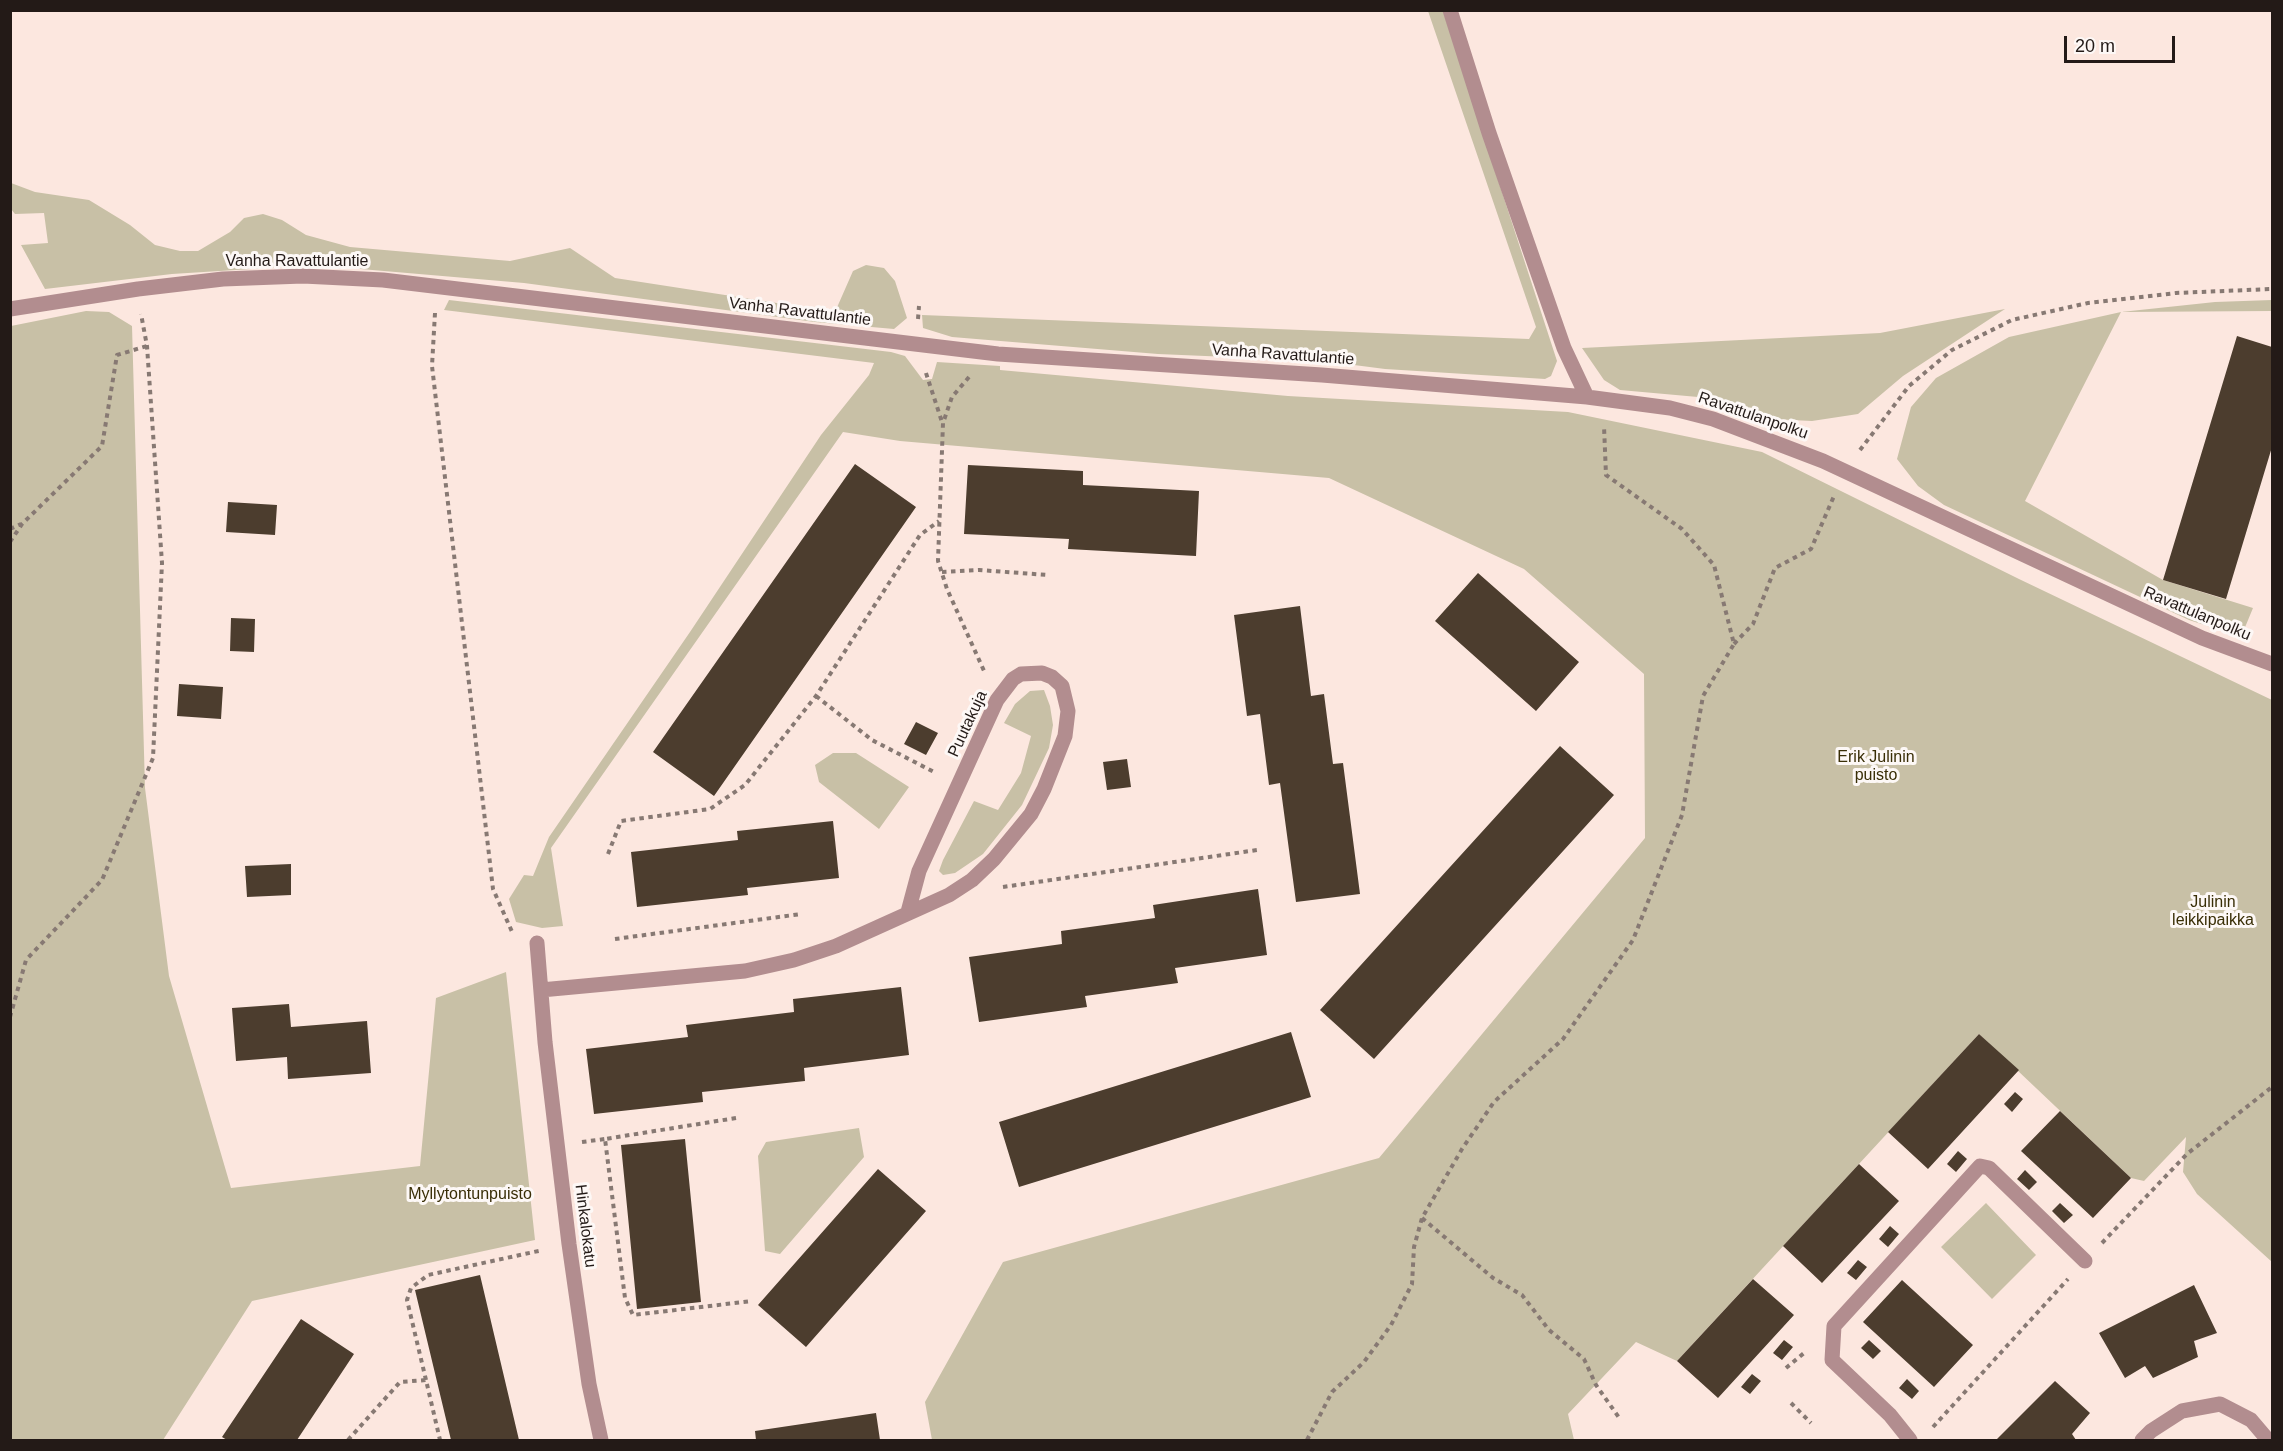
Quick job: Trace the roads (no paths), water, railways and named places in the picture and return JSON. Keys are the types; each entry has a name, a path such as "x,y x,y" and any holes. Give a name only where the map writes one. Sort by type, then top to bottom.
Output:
{"street":[{"path":"1450,10 1489,133 1560,337 1587,397"},
{"name":"Vanha Ravattulantie","path":"10,309 138,289 223,279 303,276 439,286 998,354 1322,375 1587,397"},
{"name":"Ravattulanpolku","path":"1587,397 1670,408 1713,419 1845,471 2202,638 2272,664"},
{"name":"Puutakuja","path":"541,990 765,967 836,946 949,895 972,880 994,859 1031,814 1044,789 1065,736 1068,711 1062,686 1052,677 1042,673 1021,674 1013,679 997,700 919,871 908,912"},
{"name":"Hinkalokatu","path":"537,943 569,1244 589,1384 601,1440"},
{"path":"1910,1440 1890,1415 1832,1360 1834,1326 1980,1166 1989,1168 2085,1261"},
{"path":"2142,1440 2151,1431 2182,1411 2220,1404 2251,1420 2268,1440"}],"park label":[{"name":"Erik Julinin puisto","path":"1876,767"},
{"name":"Julinin leikkipaikka","path":"2213,912"},
{"name":"Myllytontunpuisto","path":"470,1195"}]}
